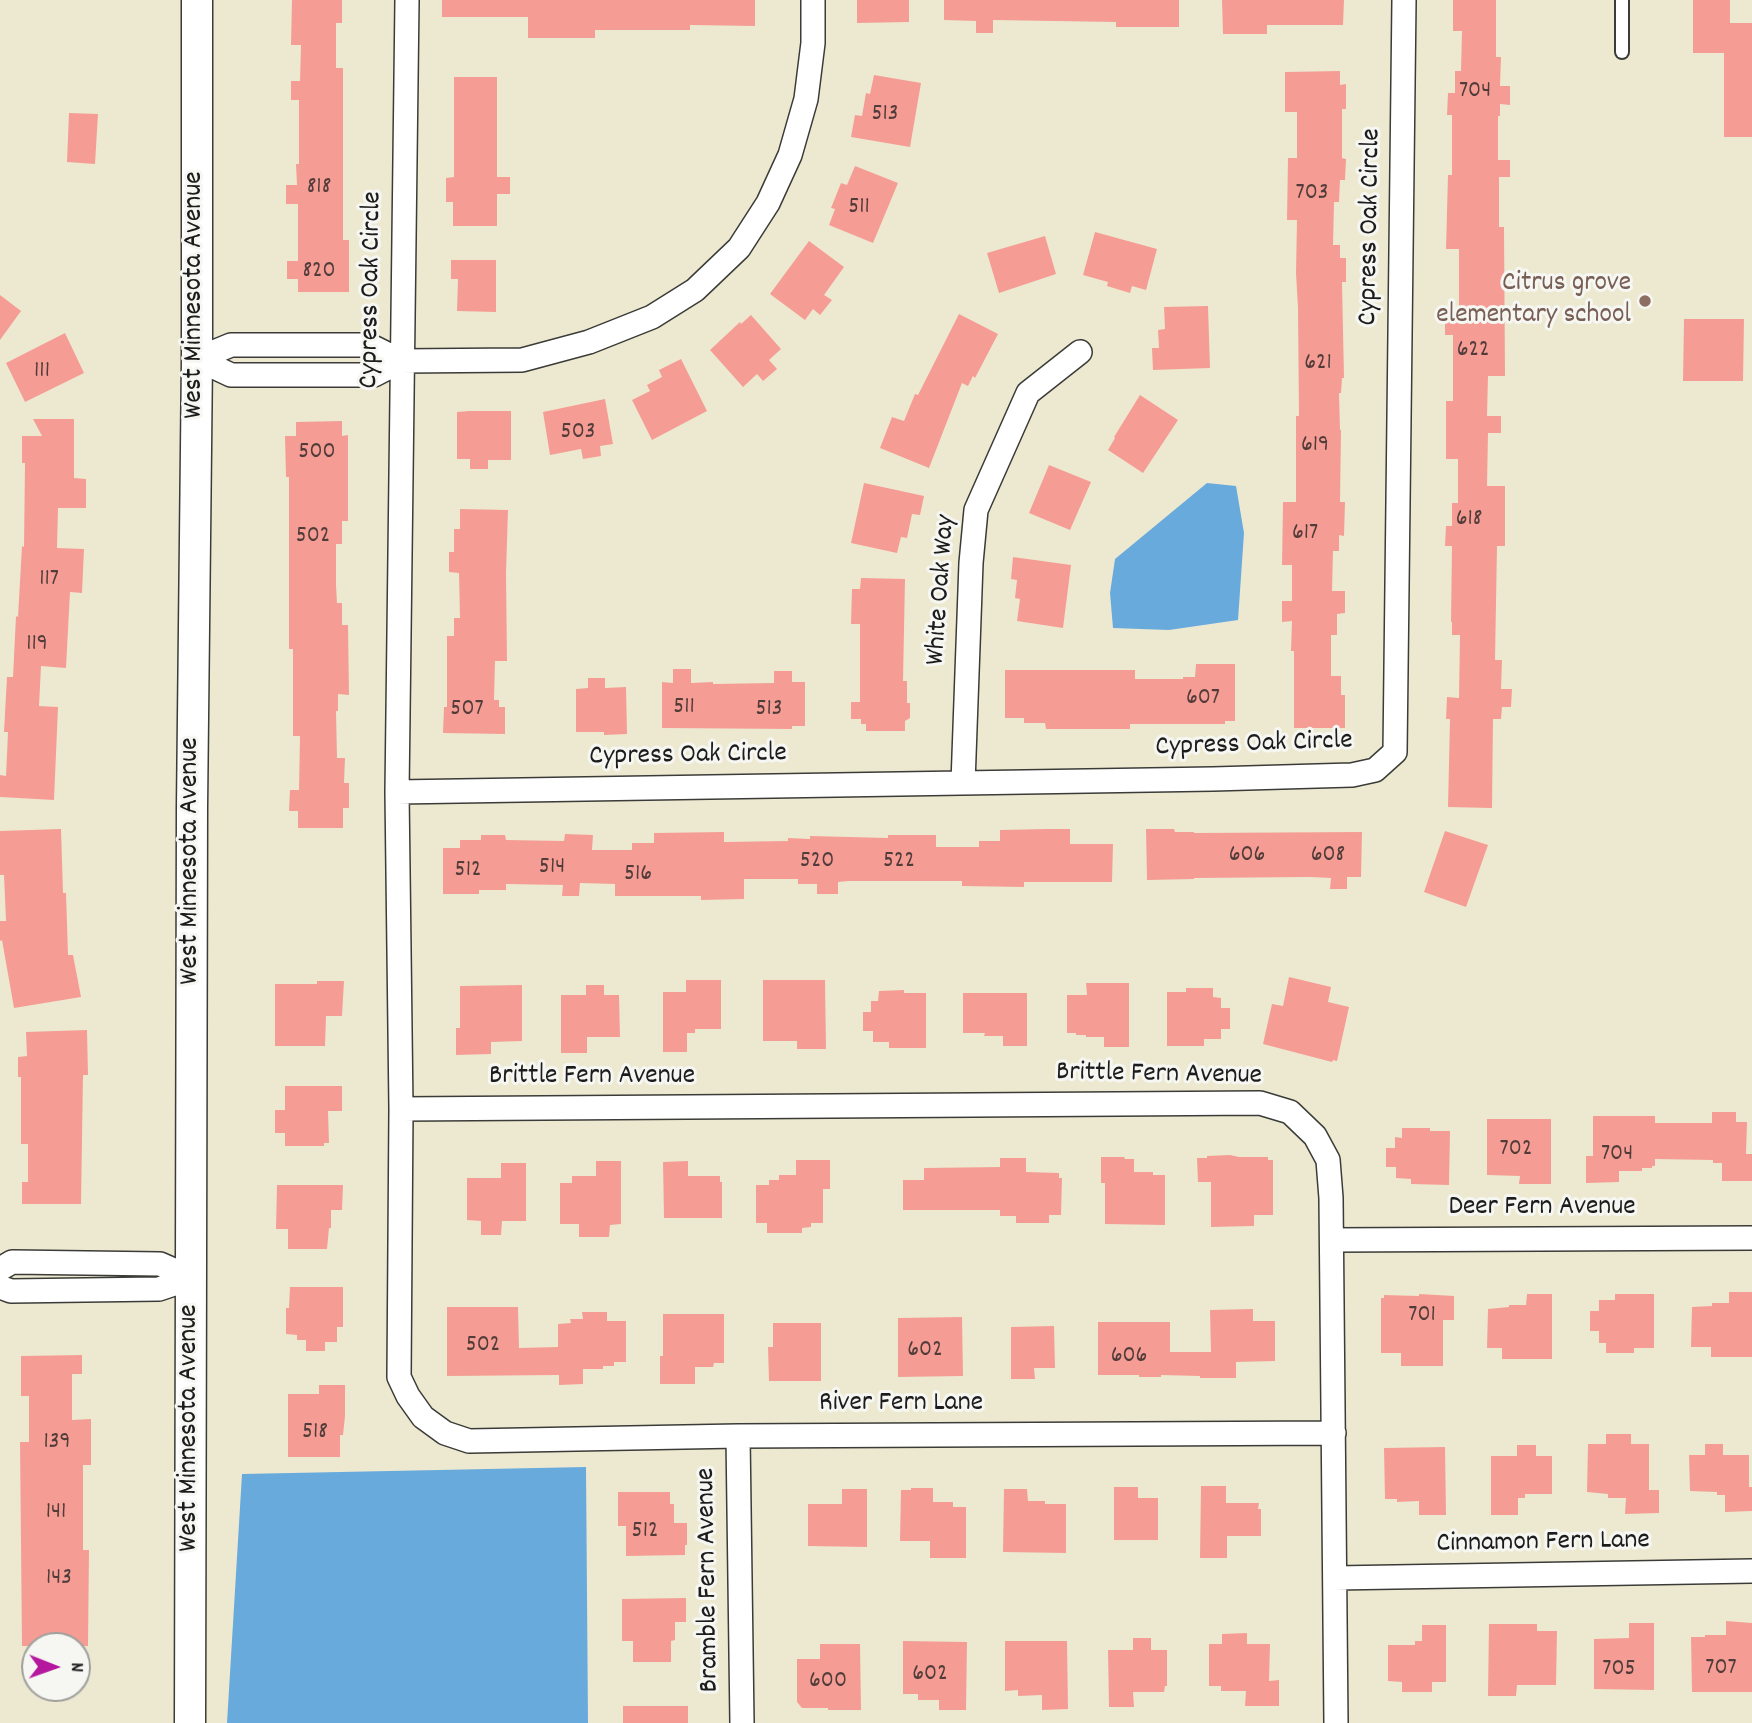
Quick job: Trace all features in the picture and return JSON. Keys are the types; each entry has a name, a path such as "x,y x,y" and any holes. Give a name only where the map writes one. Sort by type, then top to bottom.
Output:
{"street":[{"name":"West Minnesota Avenue","path":"190,1723 197,0"},
{"name":"Cypress Oak Circle","path":"407,0 397,792 401,1109 399,1377 423,1417 445,1433 470,1441"},
{"path":"197,359 232,345 369,345 401,360 522,360 589,342 652,317 695,290 739,248 768,203 790,155 806,99 813,43 813,0"},
{"name":"Cypress Oak Circle","path":"397,792 1352,775 1375,770 1395,752 1404,0"},
{"name":"White Oak Way","path":"963,783 971,563 976,510 1028,393 1080,352"},
{"name":"Brittle Fern Avenue","path":"401,1109 1260,1103 1290,1112 1315,1136 1328,1160 1331,1198 1336,1723"},
{"name":"Deer Fern Avenue","path":"1332,1240 1752,1238"},
{"path":"0,1269 12,1262 160,1264 192,1278"},
{"path":"0,1287 11,1291 159,1289 192,1278"},
{"name":"River Fern Lane","path":"470,1441 738,1436 1334,1433"},
{"name":"Bramble Fern Avenue","path":"738,1436 742,1723"},
{"name":"Cinnamon Fern Lane","path":"1335,1578 1752,1571"}],"lane":[{"path":"1622,0 1622,52"}],"water":[{"path":"1207,483 1236,486 1244,533 1238,620 1169,630 1113,628 1110,593 1115,559"},
{"path":"586,1467 588,1723 227,1723 242,1474"}],"building":[{"path":"292,0 342,0 342,23 336,23 336,68 343,68 343,240 349,240 349,292 298,292 298,279 287,279 287,261 298,261 298,204 286,204 286,185 297,185 296,164 299,164 299,100 291,100 291,81 300,81 301,45 291,45"},
{"path":"442,0 755,0 755,26 690,25 690,30 595,30 595,38 528,38 528,17 442,17"},
{"path":"857,0 909,0 909,22 857,23"},
{"path":"944,0 1179,0 1179,27 1116,27 1116,22 993,20 993,33 976,33 976,21 944,20"},
{"path":"1222,0 1344,0 1343,25 1267,25 1267,34 1223,34"},
{"path":"1453,0 1496,0 1496,57 1501,57 1500,86 1510,86 1510,105 1500,104 1498,116 1498,160 1510,160 1510,177 1499,177 1499,227 1504,227 1505,376 1488,376 1487,416 1501,416 1501,433 1488,433 1487,486 1505,486 1505,546 1497,546 1495,660 1502,660 1501,689 1512,689 1511,707 1502,707 1501,719 1493,719 1492,808 1448,807 1450,719 1446,719 1447,697 1459,698 1460,635 1452,635 1452,546 1445,546 1446,526 1452,526 1452,503 1458,503 1458,459 1446,459 1446,401 1453,401 1453,335 1445,335 1445,313 1459,313 1459,249 1446,249 1448,175 1452,175 1452,115 1447,115 1448,93 1455,93 1455,71 1461,71 1462,31 1453,31"},
{"path":"1693,0 1730,0 1730,23 1752,23 1752,137 1724,137 1724,53 1693,53"},
{"path":"1340,71 1340,85 1346,84 1346,109 1342,109 1342,158 1346,159 1345,180 1340,180 1339,202 1334,202 1333,245 1340,245 1340,258 1346,258 1346,282 1342,282 1344,378 1339,393 1340,502 1345,502 1344,536 1339,535 1339,551 1333,551 1332,591 1345,591 1345,613 1337,614 1337,635 1331,635 1331,676 1341,676 1341,695 1345,695 1345,728 1294,728 1292,621 1282,622 1282,601 1292,601 1292,565 1282,565 1283,502 1296,502 1296,416 1299,416 1297,220 1287,220 1288,158 1297,158 1297,112 1285,112 1285,72"},
{"path":"874,75 921,83 910,147 851,137 855,115 862,116 866,93 870,94"},
{"path":"454,77 497,77 497,177 510,177 510,194 497,194 497,226 453,226 453,202 446,202 446,178 454,177"},
{"path":"69,113 98,114 95,164 67,162"},
{"path":"855,166 898,183 873,243 829,225 835,209 831,208 841,183 847,185"},
{"path":"1095,232 1157,249 1146,290 1132,286 1130,293 1107,286 1108,282 1083,275"},
{"path":"1045,236 1056,274 999,293 987,253"},
{"path":"809,241 844,267 824,295 832,300 820,315 813,309 805,320 770,294"},
{"path":"451,260 496,260 496,312 457,311 458,279 451,279"},
{"path":"0,295 21,311 0,340"},
{"path":"1208,306 1210,368 1153,370 1152,348 1159,348 1158,330 1165,329 1164,307"},
{"path":"959,314 998,334 975,378 973,376 968,386 962,383 929,468 880,448 892,417 904,421 915,394 918,395"},
{"path":"751,315 781,349 769,360 777,369 763,381 757,374 743,387 710,350"},
{"path":"1684,319 1744,319 1743,381 1683,381"},
{"path":"65,333 84,373 25,402 6,363"},
{"path":"681,359 707,411 652,440 632,400 650,391 647,385 662,377 659,370"},
{"path":"1140,395 1178,420 1143,473 1108,450"},
{"path":"605,399 613,444 600,446 601,456 583,459 581,449 550,455 543,412"},
{"path":"511,411 511,460 488,460 488,469 470,469 470,459 457,459 457,412"},
{"path":"33,419 74,419 74,478 86,479 86,508 58,508 57,548 84,549 82,593 70,592 66,668 41,666 39,706 58,707 54,800 0,797 0,775 6,776 8,732 4,732 7,677 13,677 22,546 24,547 25,463 22,463 22,436 42,436"},
{"path":"342,421 342,436 348,435 348,521 342,521 342,544 336,544 336,585 337,603 342,603 342,625 348,625 349,695 338,694 336,711 337,758 345,758 344,783 349,783 349,808 343,808 343,828 298,828 298,811 289,811 290,790 299,790 300,736 293,736 293,649 289,649 289,477 286,477 285,436 296,436 296,422"},
{"path":"1049,465 1091,482 1070,530 1029,513"},
{"path":"864,483 924,496 920,515 912,514 907,538 901,537 897,553 851,543"},
{"path":"460,509 508,510 507,661 495,661 494,700 499,700 499,707 505,707 505,734 443,733 444,707 447,707 447,636 454,636 454,618 460,618 459,573 449,572 449,552 454,552 454,529 460,529"},
{"path":"1013,557 1071,565 1063,628 1017,621 1020,599 1015,598 1017,580 1011,579"},
{"path":"861,578 905,579 903,681 907,681 910,718 905,721 905,731 866,731 866,724 861,724 861,719 851,719 851,702 860,702 860,624 851,624 852,589 860,589"},
{"path":"1196,664 1235,664 1235,721 1225,721 1225,724 1130,724 1130,729 1046,729 1045,723 1024,723 1024,718 1005,718 1005,670 1135,670 1135,679 1183,679 1195,677"},
{"path":"673,669 691,669 691,683 713,684 774,683 774,671 792,671 792,682 805,682 805,726 792,726 792,729 662,728 662,682 673,683"},
{"path":"588,678 605,678 605,688 626,687 627,734 576,732 576,689 588,688"},
{"path":"61,829 68,955 73,955 81,997 14,1008 2,940 0,941 0,921 6,921 4,875 0,875 0,831"},
{"path":"1070,829 1070,844 1113,844 1112,882 1024,882 1024,887 962,886 962,881 849,881 838,882 838,894 817,894 817,884 798,884 798,879 744,879 744,899 701,900 701,896 615,896 615,884 580,883 579,896 562,896 563,885 506,884 506,890 479,890 479,894 443,894 443,848 460,848 460,840 481,840 481,835 505,835 506,840 564,841 565,834 593,835 592,850 632,850 632,843 654,843 654,833 724,832 724,842 788,841 788,838 810,839 810,836 888,838 888,835 936,835 936,847 979,847 979,841 1000,841 1000,830"},
{"path":"1146,829 1174,829 1175,832 1194,833 1362,832 1361,877 1347,877 1347,889 1330,889 1331,878 1310,877 1147,880"},
{"path":"1445,831 1488,845 1466,907 1424,892"},
{"path":"1289,977 1331,987 1328,1002 1349,1007 1337,1061 1263,1044 1272,1004 1283,1006"},
{"path":"686,980 721,980 721,1029 695,1029 695,1033 687,1033 687,1052 663,1052 663,992 686,992"},
{"path":"763,980 825,980 826,1049 797,1049 797,1041 763,1041"},
{"path":"317,981 344,981 342,1016 326,1016 325,1046 275,1046 275,984 317,984"},
{"path":"1086,983 1129,983 1129,1047 1104,1047 1104,1037 1067,1033 1067,995 1087,995"},
{"path":"522,985 522,1041 491,1042 491,1054 456,1055 456,1028 460,1028 460,986"},
{"path":"586,985 604,985 604,995 619,995 620,1037 587,1037 587,1053 561,1053 561,995 586,995"},
{"path":"1186,988 1213,988 1213,997 1221,998 1221,1008 1230,1008 1230,1029 1221,1029 1221,1039 1204,1039 1204,1046 1167,1046 1167,992 1186,992"},
{"path":"904,990 904,993 926,993 926,1048 889,1048 889,1042 873,1042 873,1031 863,1031 863,1012 871,1012 871,1001 878,1001 879,991"},
{"path":"963,993 1027,993 1027,1046 1003,1046 1003,1036 963,1033"},
{"path":"87,1030 88,1075 83,1075 81,1204 22,1204 22,1182 28,1182 28,1144 21,1144 21,1077 18,1077 18,1057 27,1056 26,1032"},
{"path":"285,1086 342,1086 342,1111 328,1111 329,1143 324,1143 324,1146 285,1146 285,1133 275,1133 275,1110 285,1110"},
{"path":"1712,1112 1736,1112 1736,1122 1747,1122 1746,1154 1752,1154 1752,1181 1722,1181 1722,1163 1713,1163 1713,1160 1655,1159 1655,1166 1652,1168 1619,1171 1619,1182 1586,1183 1586,1156 1593,1156 1593,1116 1655,1116 1655,1123 1712,1123"},
{"path":"1487,1119 1551,1119 1551,1184 1519,1184 1520,1176 1487,1175"},
{"path":"1402,1128 1450,1131 1449,1185 1411,1184 1411,1179 1396,1178 1396,1167 1386,1167 1386,1148 1395,1148 1395,1137 1402,1138"},
{"path":"1230,1155 1268,1157 1268,1160 1273,1160 1273,1215 1254,1215 1254,1226 1211,1227 1211,1182 1198,1182 1197,1158"},
{"path":"1101,1157 1134,1159 1134,1172 1165,1175 1165,1225 1105,1224 1105,1183 1101,1183"},
{"path":"1000,1158 1026,1158 1026,1172 1059,1173 1059,1178 1062,1178 1061,1215 1049,1215 1049,1223 1016,1223 1016,1216 1000,1216 1000,1210 903,1210 903,1180 924,1180 924,1168 1000,1167"},
{"path":"796,1160 830,1160 830,1189 823,1189 823,1223 811,1223 811,1227 802,1228 802,1233 767,1233 767,1223 756,1223 756,1185 769,1185 769,1180 779,1180 779,1175 796,1175"},
{"path":"596,1161 621,1161 621,1224 610,1225 609,1237 579,1237 579,1224 560,1224 560,1183 572,1183 572,1176 596,1176"},
{"path":"688,1161 688,1176 720,1176 722,1218 664,1218 663,1162"},
{"path":"501,1163 526,1163 526,1221 502,1221 501,1235 481,1235 481,1221 467,1220 467,1178 501,1178"},
{"path":"277,1185 343,1185 342,1210 331,1210 327,1249 288,1249 288,1229 276,1229"},
{"path":"290,1287 343,1287 343,1327 337,1327 337,1342 325,1342 325,1351 306,1351 306,1340 297,1340 297,1335 286,1334 286,1308 289,1308"},
{"path":"1729,1292 1752,1292 1752,1357 1711,1357 1711,1347 1691,1347 1692,1307 1729,1303"},
{"path":"1527,1294 1552,1294 1552,1359 1502,1359 1502,1348 1487,1348 1488,1309 1526,1305"},
{"path":"1615,1294 1654,1294 1654,1348 1634,1348 1634,1353 1606,1353 1606,1343 1599,1343 1599,1331 1590,1331 1590,1311 1599,1311 1599,1300 1615,1300"},
{"path":"1384,1295 1454,1296 1454,1320 1443,1320 1443,1366 1401,1366 1401,1353 1381,1353 1381,1298 1384,1298"},
{"path":"447,1307 518,1307 519,1348 558,1347 558,1324 571,1323 570,1319 583,1319 582,1312 607,1312 607,1321 626,1321 626,1362 614,1362 614,1366 603,1366 603,1369 583,1369 583,1384 559,1385 559,1375 447,1376"},
{"path":"1253,1309 1253,1321 1275,1321 1275,1361 1236,1362 1236,1378 1098,1375 1098,1322 1170,1322 1170,1352 1211,1352 1210,1310"},
{"path":"663,1314 724,1314 724,1363 714,1363 713,1367 695,1367 695,1384 660,1384"},
{"path":"962,1317 963,1376 898,1377 898,1318"},
{"path":"773,1323 821,1323 821,1381 769,1381 768,1347 773,1347"},
{"path":"1054,1326 1055,1368 1034,1368 1035,1379 1011,1379 1011,1327"},
{"path":"82,1355 82,1374 72,1374 72,1420 91,1419 91,1465 83,1465 83,1550 89,1550 88,1632 22,1632 20,1442 29,1442 29,1396 21,1396 21,1356"},
{"path":"319,1385 345,1385 345,1416 343,1435 340,1435 340,1457 288,1457 288,1394 319,1394"},
{"path":"1606,1434 1631,1434 1631,1444 1649,1444 1649,1490 1659,1490 1659,1513 1625,1514 1626,1498 1608,1498 1608,1494 1587,1492 1588,1444 1606,1444"},
{"path":"1705,1444 1723,1444 1723,1455 1749,1455 1752,1511 1725,1512 1725,1495 1690,1491 1689,1455 1705,1455"},
{"path":"1517,1445 1536,1445 1536,1456 1552,1456 1552,1494 1525,1494 1525,1498 1518,1498 1518,1515 1491,1515 1491,1456 1517,1456"},
{"path":"1445,1447 1446,1515 1419,1515 1419,1501 1397,1502 1397,1499 1385,1499 1384,1448"},
{"path":"1201,1486 1226,1486 1226,1503 1259,1503 1261,1536 1227,1536 1227,1558 1200,1558"},
{"path":"1114,1487 1138,1487 1138,1498 1158,1498 1158,1540 1114,1540"},
{"path":"933,1488 933,1502 953,1502 953,1507 966,1507 966,1558 930,1558 930,1541 900,1541 901,1490"},
{"path":"842,1489 867,1489 867,1547 808,1546 808,1504 842,1504"},
{"path":"1004,1489 1027,1489 1028,1501 1066,1504 1066,1553 1003,1552"},
{"path":"618,1492 670,1492 670,1504 674,1504 674,1523 687,1523 685,1555 626,1556 626,1526 618,1526"},
{"path":"686,1598 686,1622 675,1622 671,1662 633,1662 633,1641 622,1641 622,1599"},
{"path":"1726,1621 1752,1623 1752,1692 1692,1692 1691,1637 1726,1635"},
{"path":"1629,1623 1654,1623 1654,1690 1594,1689 1594,1639 1629,1638"},
{"path":"1489,1624 1537,1624 1537,1631 1557,1631 1556,1685 1517,1685 1516,1696 1488,1696"},
{"path":"1422,1625 1446,1625 1446,1682 1432,1682 1432,1692 1402,1692 1402,1682 1388,1681 1388,1645 1415,1645 1415,1641 1422,1641"},
{"path":"1247,1633 1247,1644 1270,1644 1269,1681 1279,1680 1279,1706 1245,1706 1246,1691 1221,1691 1221,1686 1209,1686 1209,1644 1222,1644 1222,1634"},
{"path":"1133,1638 1151,1638 1151,1650 1167,1650 1167,1686 1164,1692 1133,1692 1134,1707 1109,1707 1108,1650 1133,1650"},
{"path":"903,1641 967,1642 966,1710 939,1710 939,1700 918,1700 918,1694 903,1694"},
{"path":"1005,1641 1067,1641 1068,1709 1042,1710 1042,1695 1018,1696 1018,1690 1005,1691"},
{"path":"820,1644 860,1644 861,1710 802,1708 797,1702 797,1659 820,1659"},
{"path":"623,1706 688,1706 688,1723 623,1723"}],"place":[{"name":"Citrus grove elementary school","path":"1645,301"}]}
